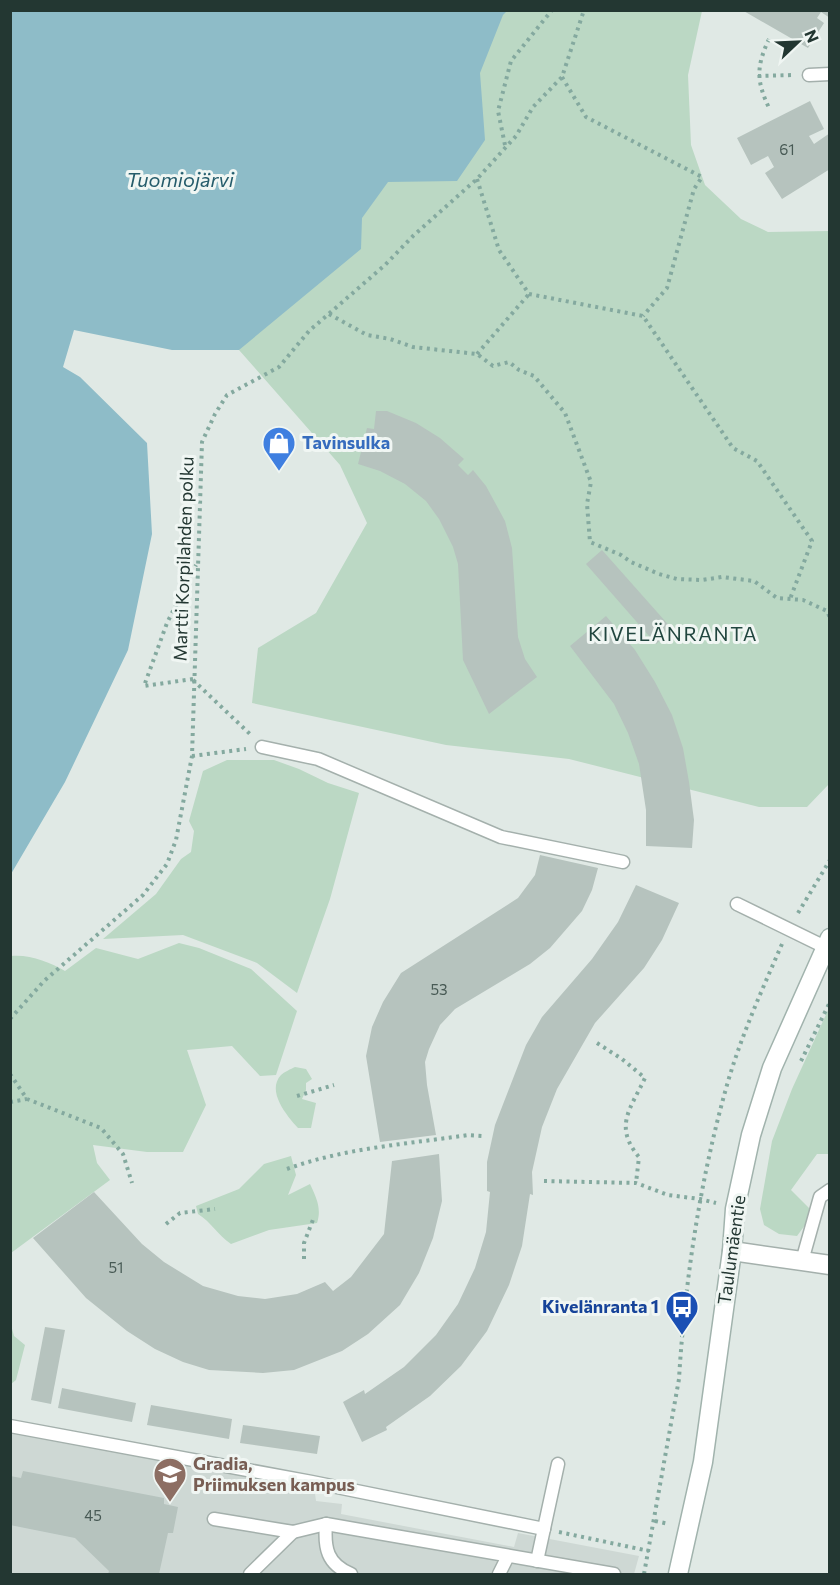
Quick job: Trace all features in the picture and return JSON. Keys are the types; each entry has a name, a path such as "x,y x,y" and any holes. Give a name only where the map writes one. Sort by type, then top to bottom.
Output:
{"main road":[{"name":"Taulumäentie","path":"678,1575 703,1462 732,1251 735,1209 751,1135 772,1068 827,943"},
{"path":"732,1251 830,1265"}],"lane":[{"path":"809,75 830,74"},
{"path":"262,747 318,759 501,837 623,862"},
{"path":"737,904 788,930 827,943"},
{"path":"802,1261 820,1197 830,1190"},
{"path":"10,1426 312,1482 544,1529"},
{"path":"537,1561 558,1464"},
{"path":"214,1520 293,1532 326,1524 614,1575"},
{"path":"326,1524 325,1544 333,1564 351,1575"},
{"path":"250,1575 293,1532"},
{"path":"499,1575 508,1556"}],"path":[{"path":"506,146 498,111 511,61 552,10"},
{"name":"Martti Korpilahden polku","path":"10,1019 44,981 143,895 167,864 176,840 192,756 202,442 215,414 227,395 279,367 309,331 385,266 413,236 477,179 516,136 534,107 562,77 584,10"},
{"path":"769,39 760,60 759,76 761,93 770,110"},
{"path":"759,76 787,75"},
{"path":"562,77 586,117 702,177 694,189 667,288 643,316"},
{"path":"477,179 499,250 529,294 643,316 733,448 757,461 812,541 790,599"},
{"path":"477,354 529,294"},
{"path":"329,314 367,335 390,339 413,347 477,354 493,366 509,362 519,370 534,376 565,413 591,482 587,504 590,542 659,574 677,579 722,578 754,581 777,598 804,600 827,611 830,618"},
{"path":"197,563 167,623 144,686 193,679 262,747"},
{"path":"192,756 262,747"},
{"path":"644,1575 679,1379 681,1342 700,1199 727,1084 754,1007 788,930 830,860"},
{"path":"597,1043 622,1059 645,1078 626,1116 625,1134 630,1147 639,1157 636,1183"},
{"path":"10,1074 27,1099"},
{"path":"297,1096 334,1085"},
{"path":"10,1101 27,1099 100,1128 123,1154 132,1183"},
{"path":"287,1169 312,1160 344,1154 468,1135 483,1136"},
{"path":"544,1181 636,1183 668,1195 700,1199"},
{"path":"166,1224 180,1213 215,1209"},
{"path":"304,1259 304,1243 314,1217"},
{"path":"544,1529 649,1551"}],"shaded area":[{"name":"Gradia, Priimuksen kampus","path":"10,1432 314,1486 316,1501 342,1504 341,1514 514,1547 518,1533 639,1556 634,1574 11,1574"}],"green space":[{"path":"390,11 702,11 688,75 691,145 705,185 741,219 768,232 829,231 829,784 807,807 759,807 569,759 446,745 252,703 258,648 316,613 367,523 340,465 239,350"},
{"path":"227,760 274,760 328,783 359,793 330,899 297,993 257,963 183,935 103,939 156,894 181,859 191,852 194,831 189,821 203,771"},
{"path":"179,943 199,948 251,969 297,1011 276,1075 260,1076 232,1046 187,1050 206,1105 183,1152 147,1152 93,1145 97,1163 110,1180 11,1253 11,956 39,959 65,971 96,948 138,959"},
{"path":"829,1008 829,1154 817,1154 791,1190 814,1213 797,1236 779,1234 764,1225 760,1209 772,1141 792,1089"},
{"path":"295,1067 306,1069 312,1079 306,1083 302,1099 316,1103 311,1128 298,1128 284,1110 277,1096 277,1081 281,1075"},
{"path":"291,1156 296,1175 288,1195 310,1184 319,1207 317,1223 269,1230 231,1244 198,1214 196,1206 239,1189 264,1164"},
{"path":"11,1325 14,1336 25,1345 16,1380 11,1384"}],"water":[{"name":"Tuomiojärvi","path":"11,10 507,11 503,15 480,73 485,140 457,181 388,182 362,218 361,249 239,350 172,350 74,330 63,367 80,377 147,443 152,534 128,650 65,782 11,874"}],"building":[{"path":"742,10 830,10 830,18 821,12 817,18 824,23 808,48"},
{"path":"810,101 824,129 809,136 814,144 830,133 830,169 782,199 765,173 774,167 768,156 751,165 737,138"},
{"path":"376,411 387,411 416,423 440,438 464,459 458,465 468,475 473,470 486,486 505,521 512,548 518,637 525,659 537,677 489,714 463,660 458,564 453,547 439,519 426,501 405,484 380,471 358,464 367,428 374,429"},
{"path":"602,550 673,630 656,644 586,564"},
{"path":"606,616 635,650 672,715 683,748 689,782 694,820 692,848 646,846 646,810 639,764 628,733 614,704 570,646"},
{"path":"540,855 598,868 592,890 582,911 550,948 530,964 455,1009 440,1025 425,1062 436,1135 380,1142 366,1056 372,1027 383,1002 401,973 518,898 535,875"},
{"path":"636,885 679,903 662,940 644,968 595,1023 557,1089 542,1127 532,1172 533,1195 530,1194 522,1246 509,1285 487,1331 461,1366 430,1396 386,1427 387,1430 362,1442 343,1402 364,1390 365,1394 404,1367 436,1335 458,1304 475,1268 486,1232 490,1192 487,1191 487,1162 495,1125 526,1045 542,1017 592,959 618,922"},
{"path":"439,1154 442,1201 433,1238 419,1273 400,1305 368,1334 342,1351 294,1370 263,1373 209,1370 183,1362 155,1349 127,1331 86,1298 33,1238 94,1192 142,1244 164,1262 203,1286 238,1296 265,1299 297,1294 325,1282 333,1291 351,1277 384,1234 392,1161"},
{"path":"45,1327 65,1330 51,1404 31,1400"},
{"path":"62,1388 136,1403 132,1422 58,1408"},
{"path":"151,1405 232,1419 229,1439 147,1425"},
{"path":"243,1425 320,1436 317,1454 240,1443"},
{"path":"23,1471 164,1498 164,1504 178,1507 173,1533 168,1533 159,1574 108,1574 109,1571 75,1538 10,1525 10,1476 21,1478"}],"place":[{"name":"Tavinsulka","path":"279,472"},
{"name":"Kivelänranta 1","path":"682,1336"},
{"name":"Gradia, Priimuksen kampus","path":"170,1503"}],"district":[{"name":"KIVELÄNRANTA","path":"673,634"}]}
